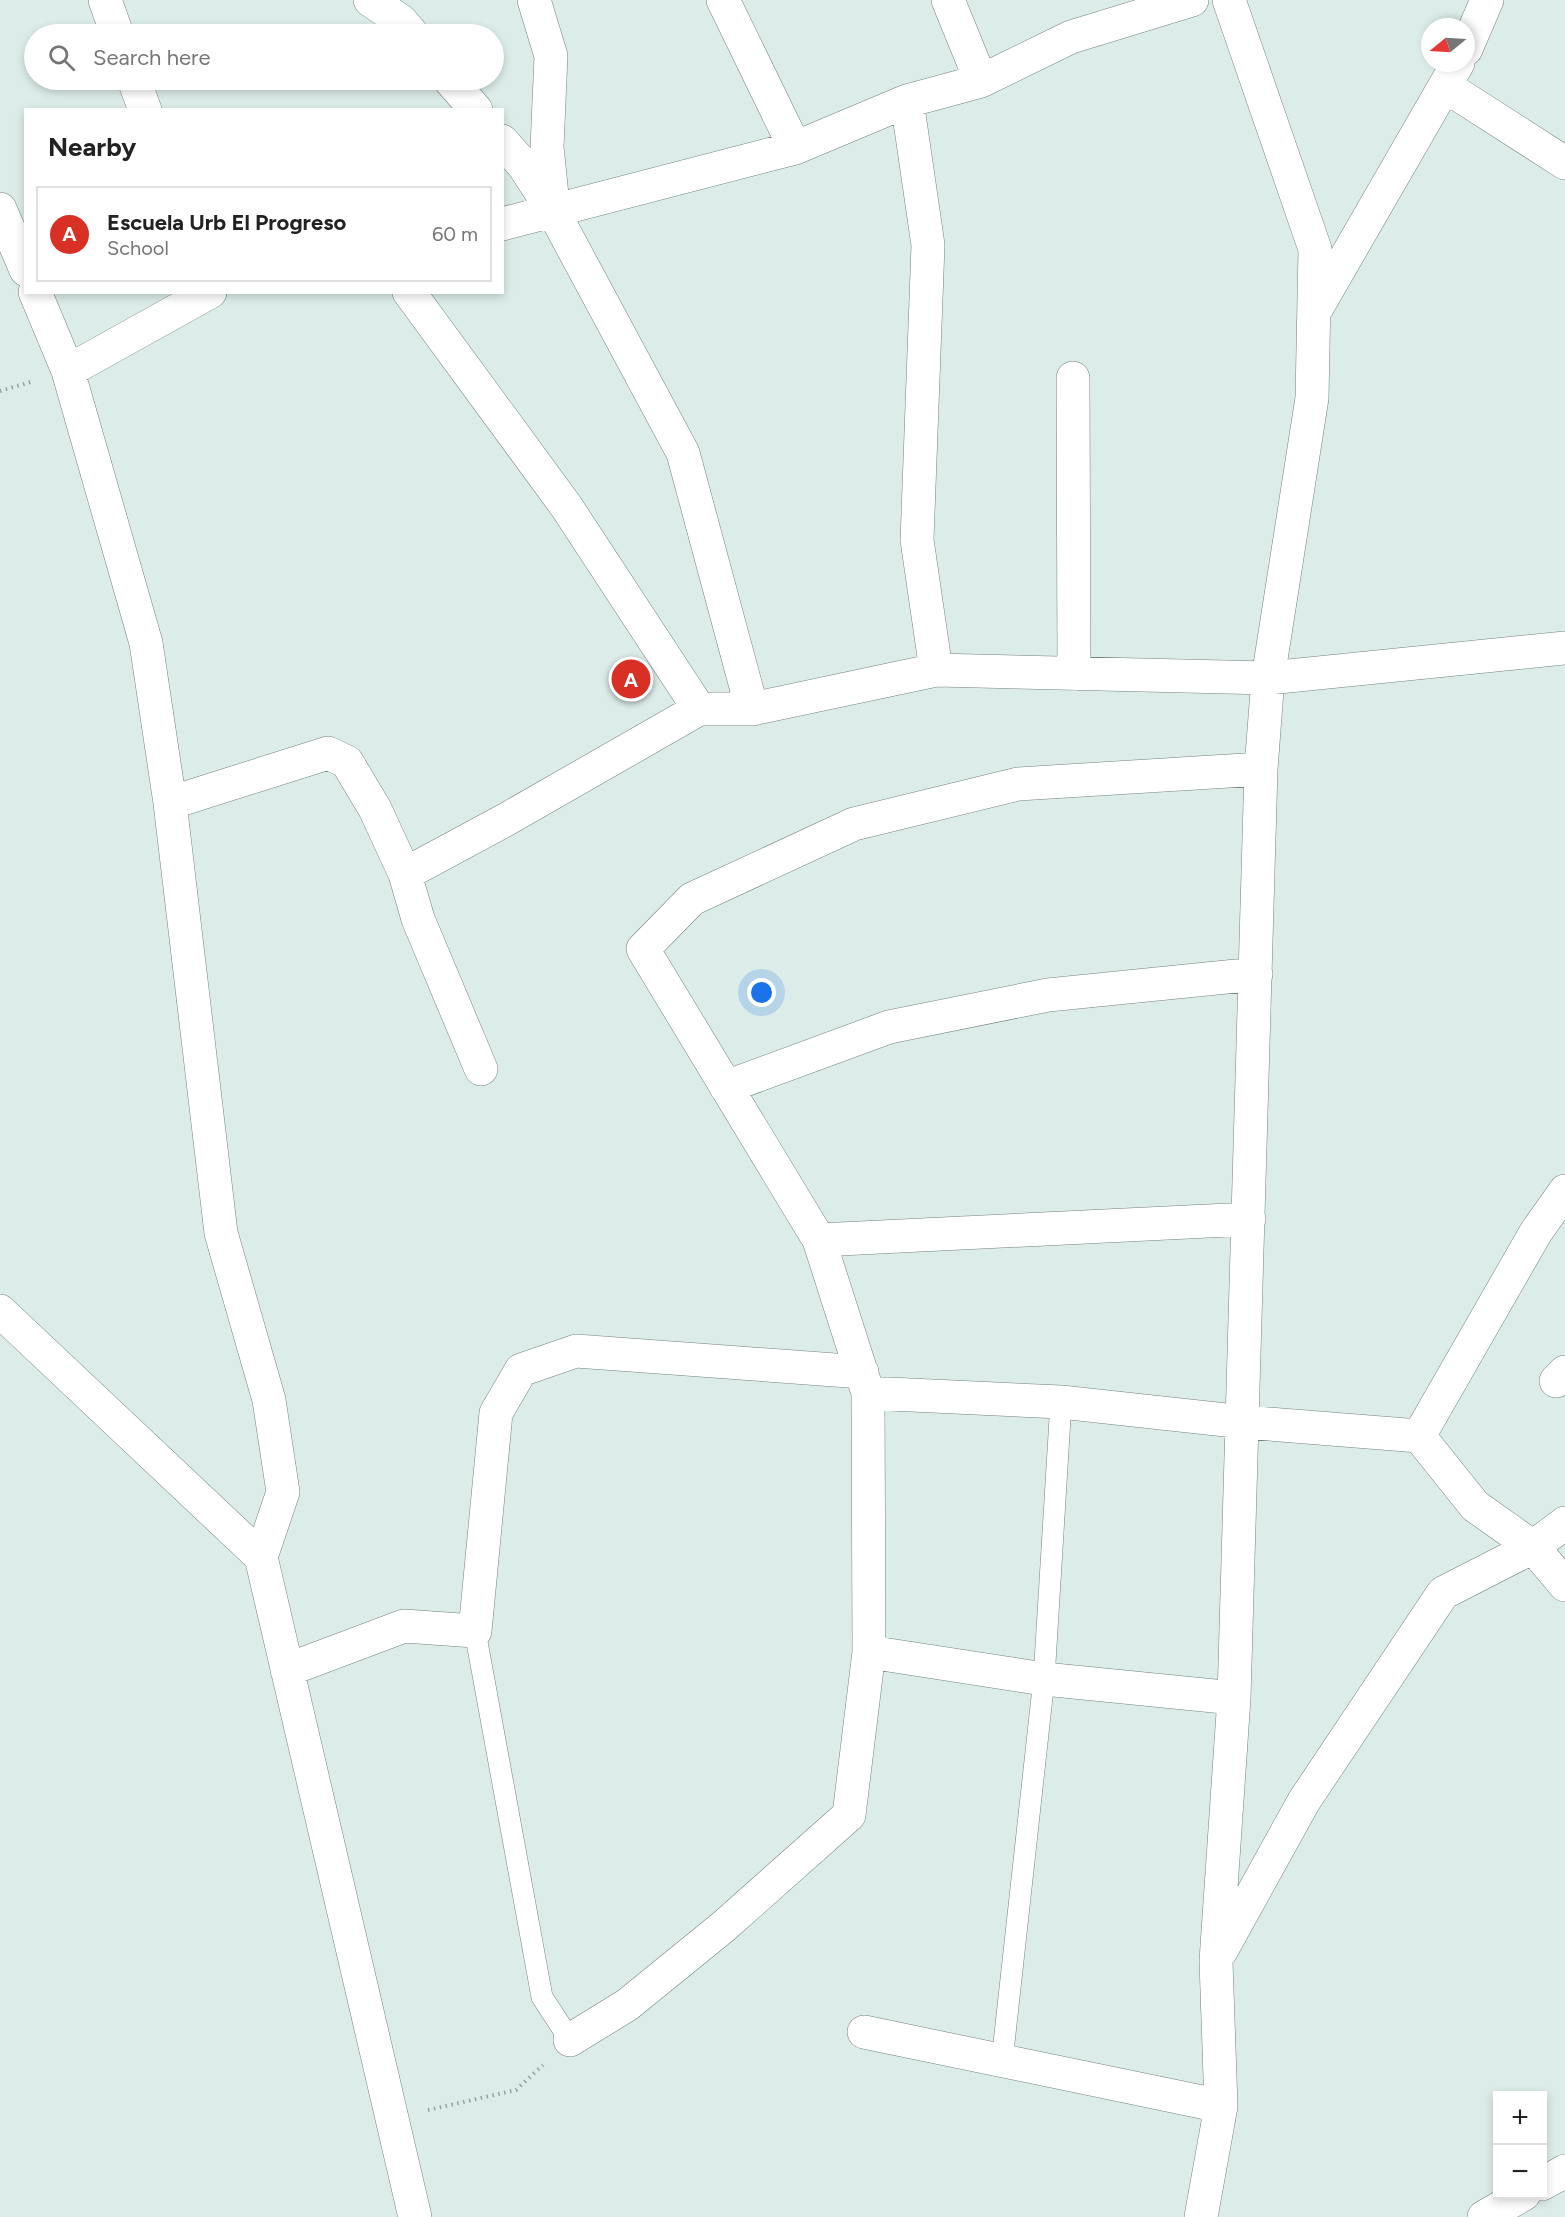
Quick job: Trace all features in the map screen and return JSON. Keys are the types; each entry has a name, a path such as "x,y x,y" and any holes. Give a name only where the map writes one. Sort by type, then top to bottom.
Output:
{"street":[{"path":"105,0 113,24"},
{"path":"370,0 404,24"},
{"path":"534,0 550,56 547,147 553,211"},
{"path":"723,0 795,148"},
{"path":"948,0 981,81"},
{"path":"504,223 795,148 907,101 981,81 1071,37 1192,0"},
{"path":"1201,2217 1221,2106 1216,1961 1234,1698 1262,769 1268,678 1312,398 1315,249 1229,0"},
{"path":"1475,28 1487,0"},
{"path":"1314,313 1451,75 1565,163"},
{"path":"138,90 144,108"},
{"path":"459,90 474,108"},
{"path":"907,101 928,245 917,540 936,670"},
{"path":"504,143 524,166 553,211 683,453 752,709"},
{"path":"0,209 24,265"},
{"path":"36,294 68,370 146,643 170,803 221,1233 270,1400 284,1492 261,1557 415,2217"},
{"path":"68,370 206,294"},
{"path":"410,294 566,506 699,708"},
{"path":"1073,378 1074,674"},
{"path":"405,874 507,819 699,708 752,709 936,670 1268,678 1565,648"},
{"path":"170,803 328,753 347,762 375,809 405,874 418,919 481,1069"},
{"path":"570,2040 627,2005 723,1927 849,1815 869,1652 865,1382 819,1240 643,949 692,899 854,824 1018,784 1262,769"},
{"path":"726,1087 889,1027 1048,995 1256,974"},
{"path":"1419,1436 1536,1232 1565,1191"},
{"path":"819,1240 1249,1219"},
{"path":"0,1311 261,1557"},
{"path":"288,1670 404,1626 475,1631 496,1413 521,1370 576,1351 1244,1422 1419,1436 1475,1506 1533,1547 1565,1586"},
{"path":"1216,1961 1304,1801 1443,1593 1533,1547 1565,1523"},
{"path":"869,1652 1044,1679 1234,1698"},
{"path":"864,2032 1221,2106"},
{"path":"1547,2181 1565,2171"},
{"path":"1484,2217 1515,2199"}],"lane":[{"path":"1002,2061 1044,1679 1060,1402"},
{"path":"475,1631 542,1997 570,2040"}],"path":[{"path":"391,2114 437,2109 516,2090 570,2040"}],"place":[{"name":"Escuela Urb El Progreso","path":"631,679"}]}
